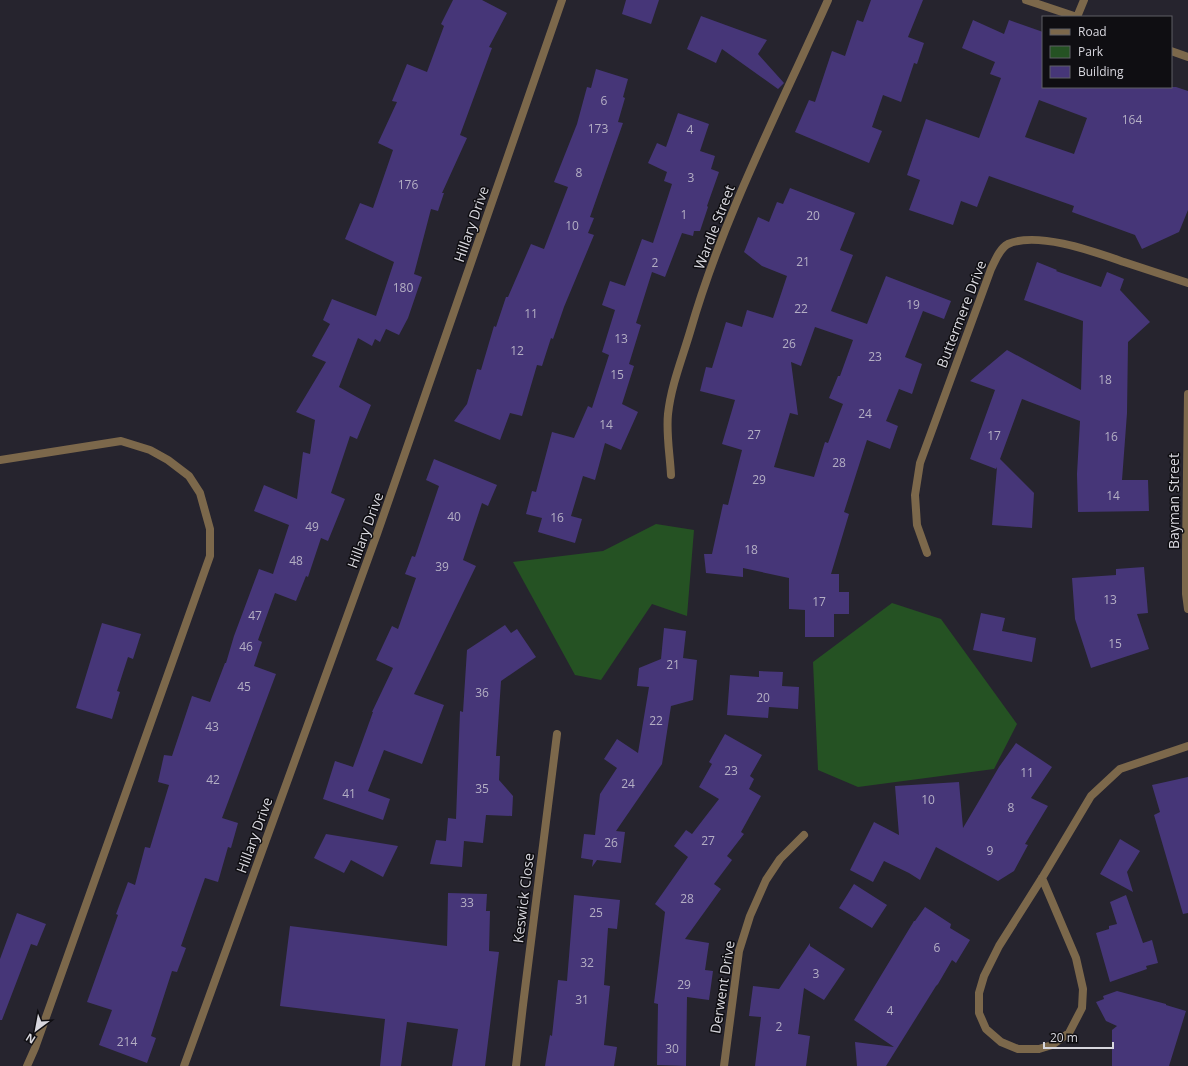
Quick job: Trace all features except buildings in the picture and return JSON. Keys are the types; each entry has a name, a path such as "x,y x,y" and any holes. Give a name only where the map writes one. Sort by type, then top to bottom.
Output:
{"street":[{"name":"Hillary Drive","path":"184,1066 377,534 562,0"},
{"name":"Wardle Street","path":"671,475 668,415 671,394 695,313 724,230 828,0"},
{"path":"1026,0 1074,16"},
{"path":"1077,16 1084,0"},
{"path":"1172,51 1188,57"},
{"name":"Buttermere Drive","path":"927,553 917,525 915,495 920,463 991,269 1004,248 1008,244 1044,240 1069,245 1188,283"},
{"name":"Bayman Street","path":"1188,394 1186,551 1186,594 1188,609"},
{"path":"0,460 121,441 150,450 168,460 189,476 200,493 210,529 210,556 38,1041 27,1066"},
{"name":"Keswick Close","path":"516,1066 522,1005 557,734"},
{"path":"1042,878 1076,958 1083,989 1082,1008 1069,1033 1052,1045 1039,1049 1018,1049 1001,1042 986,1029 979,1013 979,993 984,976 999,946 1091,796 1120,769 1188,746"},
{"name":"Derwent Drive","path":"724,1066 739,951 750,916 766,880 780,859 804,835"}],"green space":[{"path":"656,524 694,530 687,616 652,604 601,680 575,675 513,562 603,551"},
{"path":"892,603 941,619 1017,724 994,769 858,787 818,770 813,662"}]}
